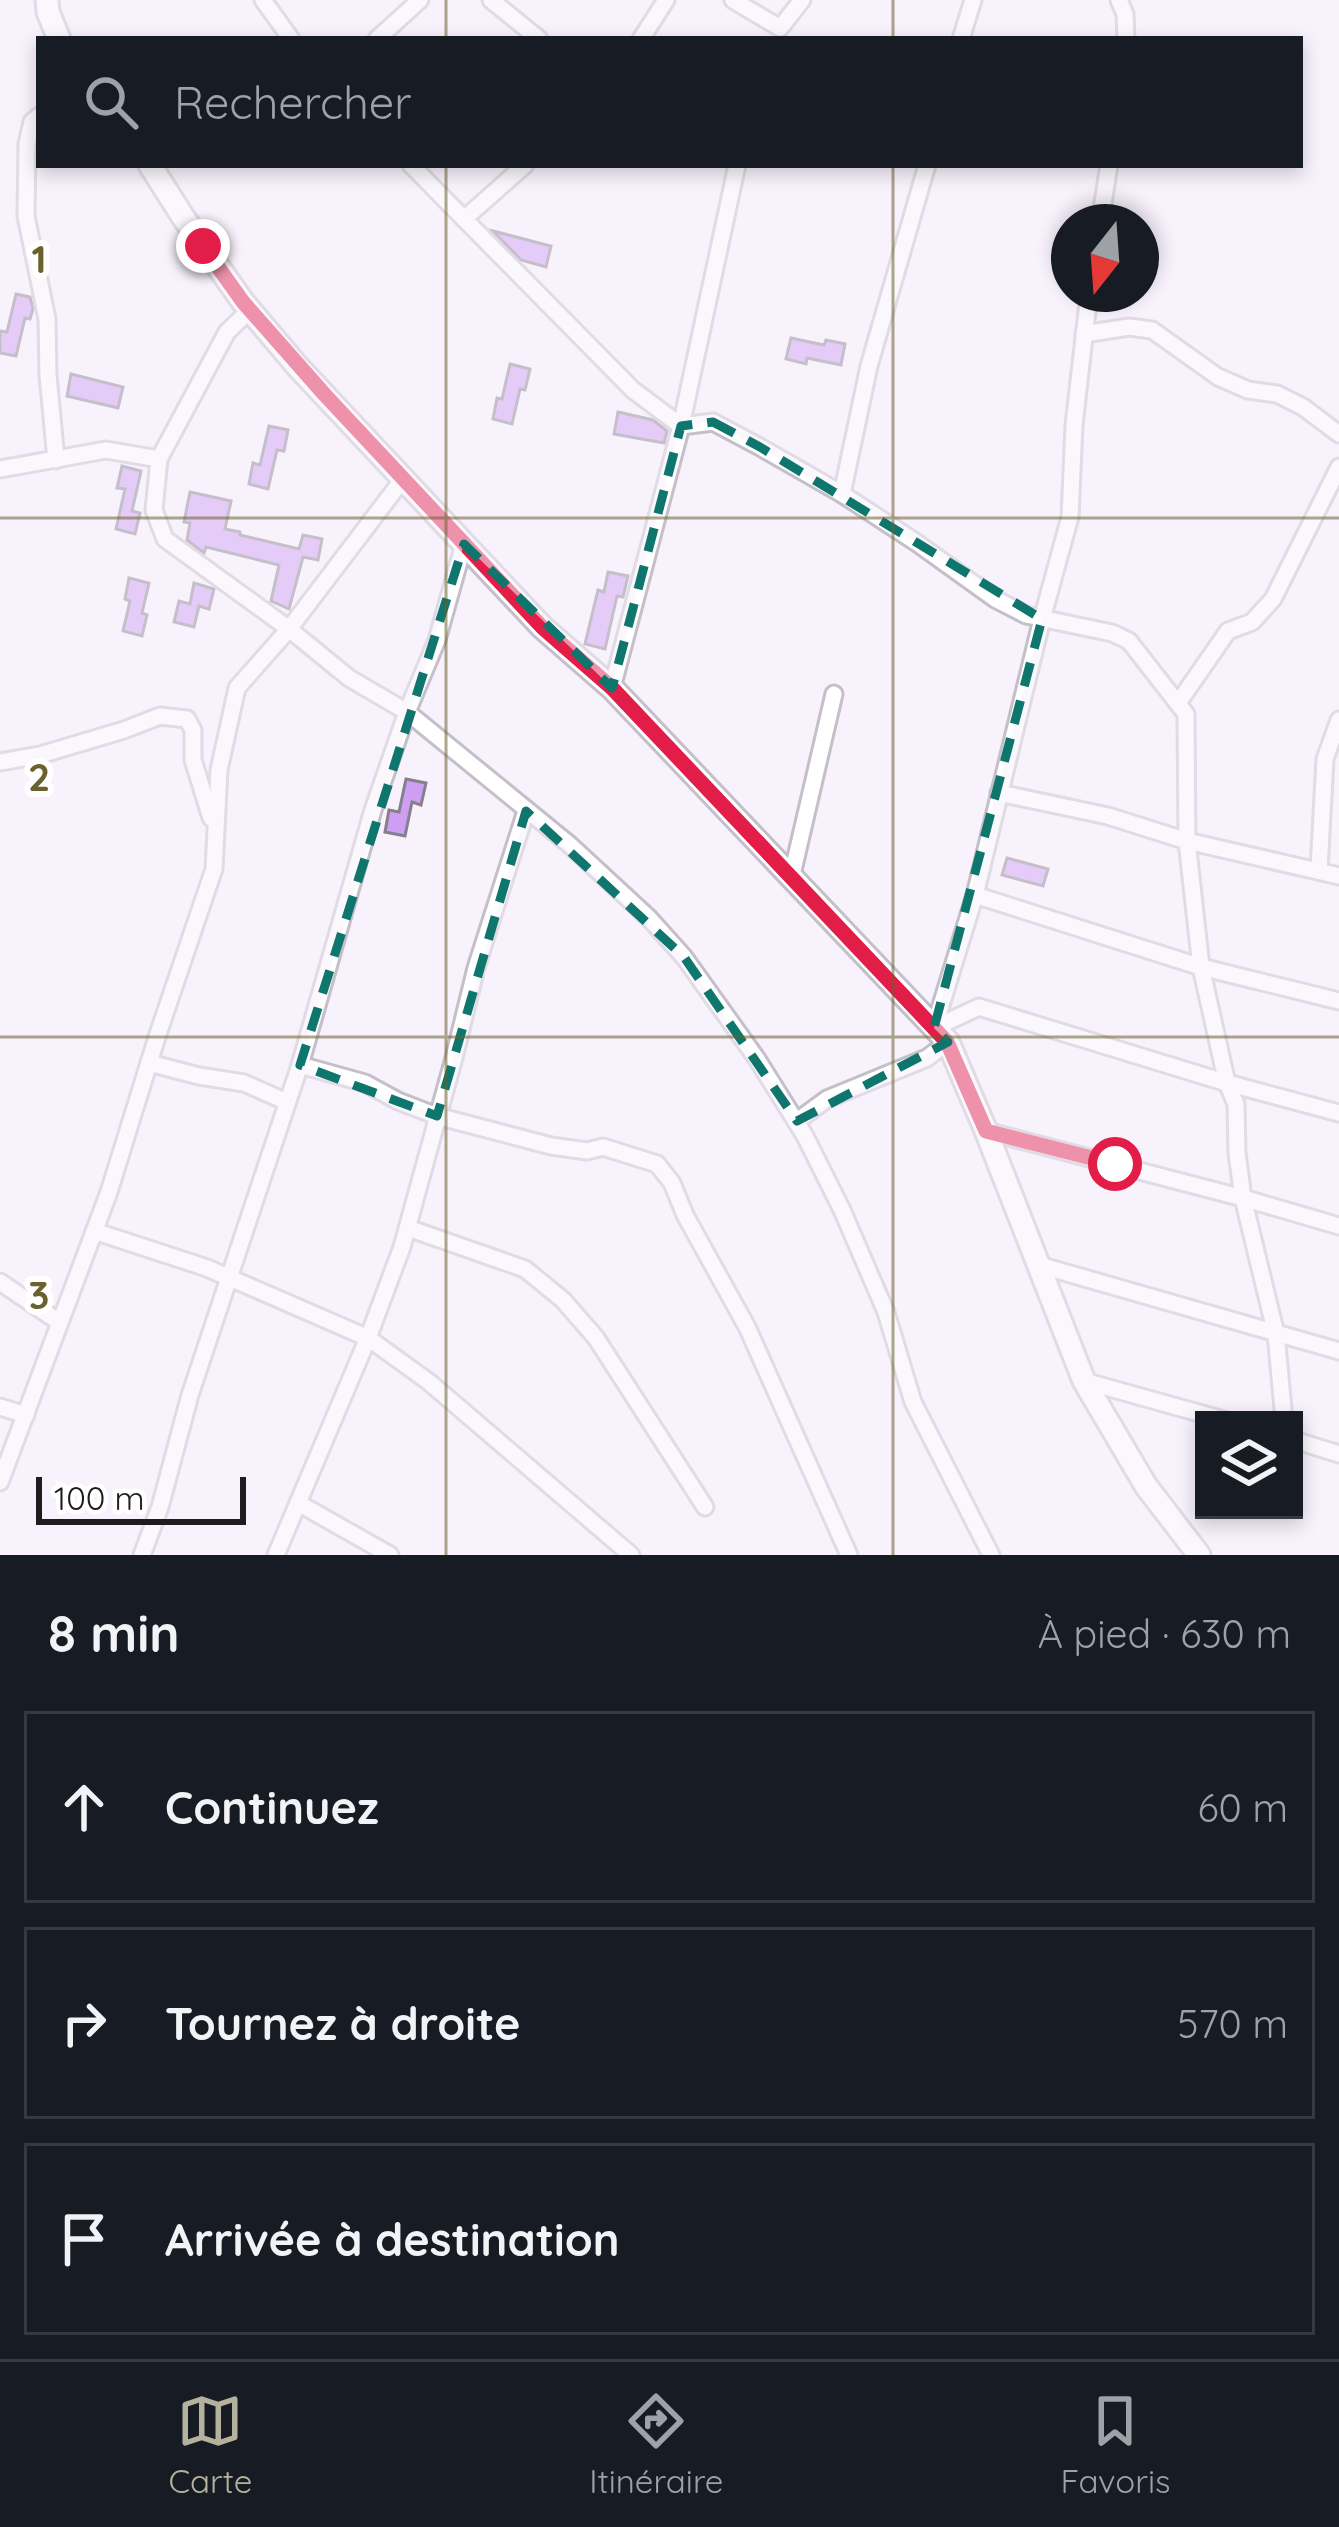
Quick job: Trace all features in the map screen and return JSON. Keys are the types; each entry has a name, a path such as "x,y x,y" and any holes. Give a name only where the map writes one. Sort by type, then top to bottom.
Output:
{"street":[{"path":"47,0 58,36"},
{"path":"263,0 289,36"},
{"path":"380,36 420,0"},
{"path":"491,0 535,36"},
{"path":"643,36 666,0"},
{"path":"733,0 777,33 802,0"},
{"path":"963,36 973,0"},
{"path":"1120,0 1126,36"},
{"path":"36,119 27,144 26,216 47,319 56,460"},
{"path":"152,168 250,310 403,479 542,627 612,688 940,1035 986,1131 1084,1382 1146,1486 1199,1555"},
{"path":"414,168 633,391 681,426 713,422 842,494 995,599 1026,615 1129,641 1186,714 1187,841 1202,967 1227,1083 1236,1104 1237,1153 1276,1334 1283,1411"},
{"path":"464,218 522,168"},
{"path":"612,688 681,426 736,168"},
{"path":"842,494 869,366 926,168"},
{"path":"1103,204 1109,168"},
{"path":"250,310 227,332 159,459 154,510 165,539 349,678 407,712 570,845 684,957 797,1121 886,1312 913,1402 991,1555"},
{"path":"797,1121 827,1099 927,1058 940,1035 1070,517 1087,312"},
{"path":"1084,334 1130,327 1152,330 1218,377 1303,406 1339,434"},
{"path":"0,469 106,450 159,459"},
{"path":"1178,703 1228,631 1252,622 1274,599 1339,467"},
{"path":"0,1482 94,1232 214,869 219,770 237,688 289,629 403,479"},
{"path":"142,1555 300,1065 374,810 437,640 464,544"},
{"path":"791,879 834,694"},
{"path":"0,762 40,755 160,716 187,718 194,730 194,760 216,832"},
{"path":"1319,870 1325,759 1339,720"},
{"path":"999,793 1108,816 1187,841 1339,877"},
{"path":"276,1555 368,1338 408,1228 476,968 526,811"},
{"path":"975,896 1202,967 1339,1001"},
{"path":"940,1035 979,1007 1339,1113"},
{"path":"149,1063 244,1083 287,1102"},
{"path":"300,1065 365,1083 437,1116 551,1146 603,1147 657,1163 747,1327 849,1555"},
{"path":"986,1131 1339,1226"},
{"path":"408,1228 524,1269 562,1300 596,1338 705,1507"},
{"path":"94,1232 207,1268 368,1338 429,1382 631,1555"},
{"path":"1039,1265 1339,1351"},
{"path":"0,1282 59,1322"},
{"path":"1084,1382 1195,1412"},
{"path":"0,1407 26,1414"},
{"path":"1303,1443 1339,1454"},
{"path":"298,1503 390,1555"}],"highlighted area":[{"path":"713,422 1042,619 934,1028 948,1042 797,1121 684,957 526,811 437,1116 300,1065 464,544 612,688 681,426"}],"building":[{"path":"493,231 551,246 546,267 521,260"},
{"path":"16,294 30,297 33,309 30,319 25,318 16,356 0,353 0,331 7,332"},
{"path":"791,338 845,344 841,365 786,359"},
{"path":"510,364 530,369 512,424 493,419"},
{"path":"71,374 123,387 118,408 67,396"},
{"path":"618,412 653,420 667,431 664,443 614,434"},
{"path":"269,426 288,430 284,451 277,450 268,489 249,484 253,463 260,465"},
{"path":"122,466 141,471 132,511 140,513 135,534 116,529 125,489 117,488"},
{"path":"190,492 231,501 225,529 240,535 299,549 303,535 322,539 318,560 303,557 289,609 271,601 279,565 206,547 204,553 187,540 190,523 184,522"},
{"path":"608,572 628,576 623,597 617,596 605,649 585,644 598,590 604,592"},
{"path":"129,578 149,583 142,636 123,631"},
{"path":"194,583 214,589 209,609 199,606 194,627 174,622 179,601 190,604"},
{"path":"406,779 426,783 421,805 412,802 405,836 385,832 389,810 399,812"},
{"path":"1007,858 1048,869 1043,886 1002,875"}],"route":[{"path":"203,246 298,367 542,627 612,688 947,1042 986,1131 1115,1164"}]}
